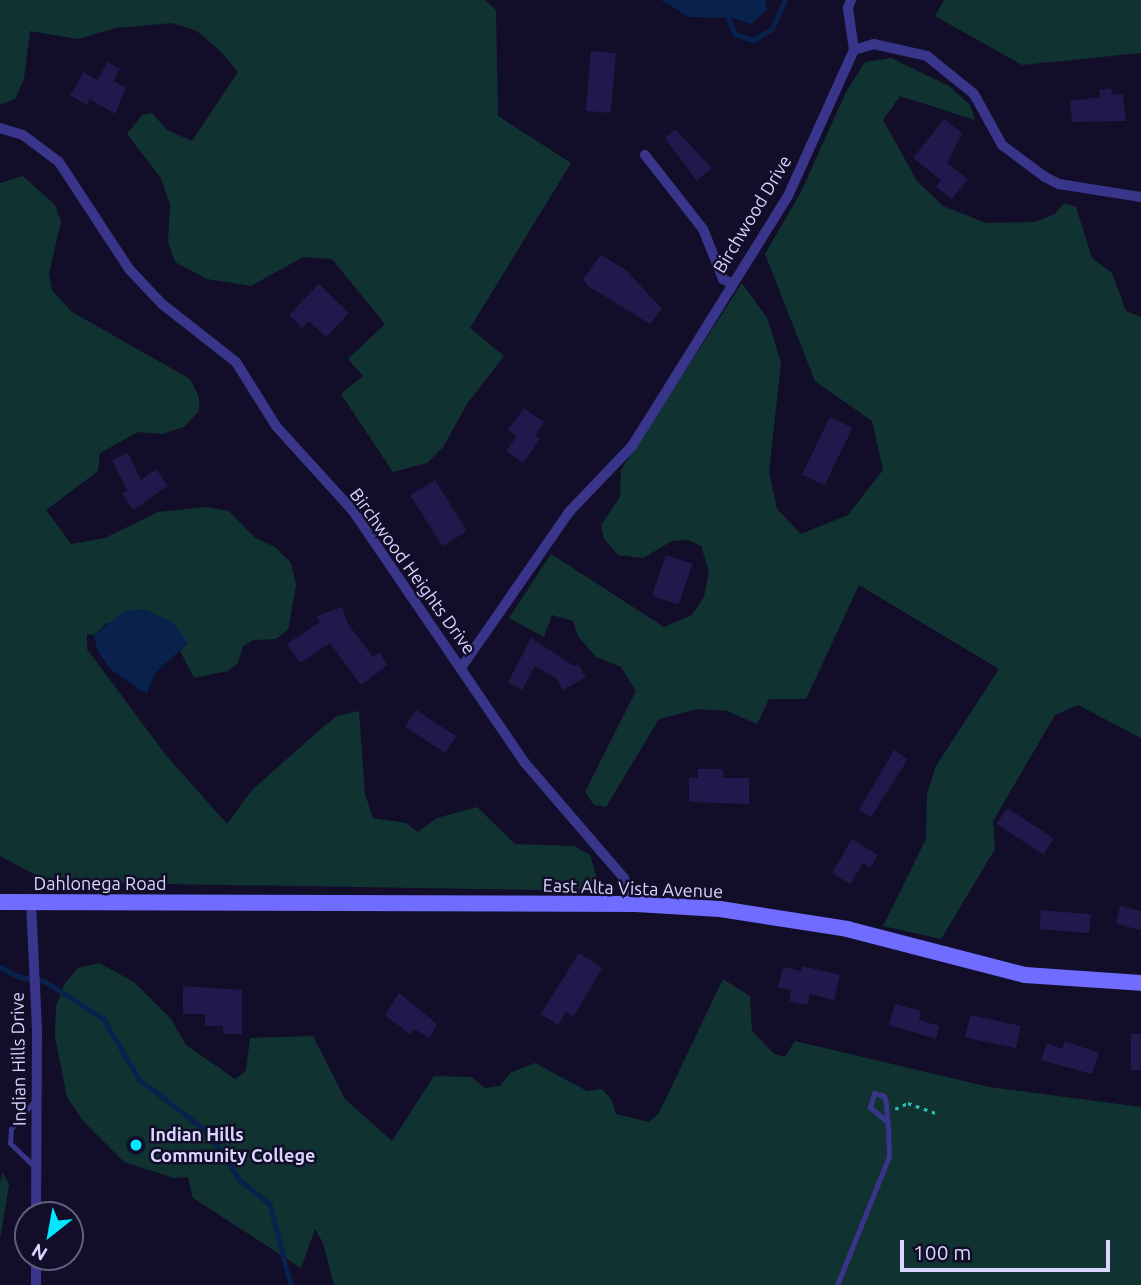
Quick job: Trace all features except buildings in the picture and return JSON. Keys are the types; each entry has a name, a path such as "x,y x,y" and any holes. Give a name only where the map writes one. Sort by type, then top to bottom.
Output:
{"main road":[{"name":"Dahlonega Road","path":"0,902 200,903"},
{"name":"East Alta Vista Avenue","path":"200,903 636,904 720,909 847,929 1025,975 1141,983"}],"street":[{"path":"851,0 848,8 854,50 874,44 927,56 974,94 1003,145 1045,177 1059,184 1141,197"},
{"name":"Birchwood Drive","path":"461,668 569,512 632,446 731,282 788,196 854,50"},
{"name":"Birchwood Heights Drive","path":"0,128 23,135 59,162 129,269 162,304 236,362 276,426 353,511 555,802 624,878 636,904"},
{"path":"645,155 703,229 723,279 731,282"},
{"name":"Indian Hills Drive","path":"31,902 37,1097 36,1201"}],"lane":[{"path":"838,1285 889,1156 887,1122 884,1096 870,1096 870,1107 887,1122"},
{"path":"36,1168 10,1143 11,1129 37,1097"}],"path":[{"path":"885,1113 908,1103 937,1114"}],"green space":[{"path":"0,0 485,0 496,10 498,116 571,163 470,328 504,356 467,404 443,447 427,463 393,472 341,394 363,376 348,359 385,324 332,259 303,257 251,286 207,279 175,262 168,242 170,204 161,178 127,134 142,115 152,113 167,130 192,141 238,72 221,52 197,31 172,23 116,28 78,39 30,31 24,79 15,99 0,105"},
{"path":"944,0 1141,0 1141,53 1022,65 935,16"},
{"path":"891,58 949,86 970,105 975,120 900,96 883,120 917,181 943,206 986,223 1035,222 1055,214 1064,203 1076,207 1092,258 1112,273 1126,311 1141,317 1141,738 1078,705 1055,715 993,821 995,849 941,939 883,926 926,839 927,793 936,766 999,669 859,585 806,699 769,699 757,724 727,711 698,709 659,719 606,807 594,805 585,792 636,691 621,667 596,657 578,636 573,621 552,615 544,637 509,618 551,554 664,627 692,615 704,597 709,571 701,546 688,540 672,541 643,558 618,555 604,539 601,525 620,497 621,470 742,283 767,318 781,362 769,473 777,509 801,534 848,515 883,470 872,421 815,381 765,254 801,192 846,92 865,62"},
{"path":"23,176 55,205 61,221 49,274 52,290 72,312 190,379 199,397 199,411 184,427 162,434 138,432 100,453 98,471 46,510 71,544 105,538 158,512 205,507 229,511 254,537 275,547 291,563 296,585 288,630 276,639 253,640 243,646 238,663 228,671 194,678 180,651 188,643 107,623 94,635 87,634 87,649 165,754 227,824 252,790 322,728 337,716 359,711 365,794 373,818 406,823 418,832 437,818 477,807 515,844 574,846 590,855 601,891 49,882 0,856 0,183"},
{"path":"99,963 134,982 171,1019 186,1045 235,1079 246,1071 250,1038 313,1036 345,1099 392,1141 434,1076 471,1077 485,1088 500,1086 510,1073 535,1063 587,1091 602,1089 611,1099 616,1114 649,1122 659,1113 723,979 750,996 752,1031 774,1054 785,1057 795,1041 989,1087 1141,1107 1141,1285 334,1285 323,1243 315,1229 301,1268 193,1198 188,1177 174,1178 124,1162 84,1122 67,1097 55,1036 56,1006 65,983 78,968"},
{"path":"3,1172 9,1185 0,1240 0,1182"}],"water":[{"path":"661,0 765,0 767,10 751,24 733,18 689,17"},
{"path":"144,609 172,622 188,643 155,673 147,694 110,669 97,650 94,635 125,611"}],"waterway":[{"path":"727,15 735,34 753,40 772,29 785,0"},
{"path":"0,967 20,977 44,981 103,1018 140,1080 207,1131 240,1180 270,1204 291,1285"}],"place":[{"name":"Indian Hills Community College","path":"136,1145"}]}
